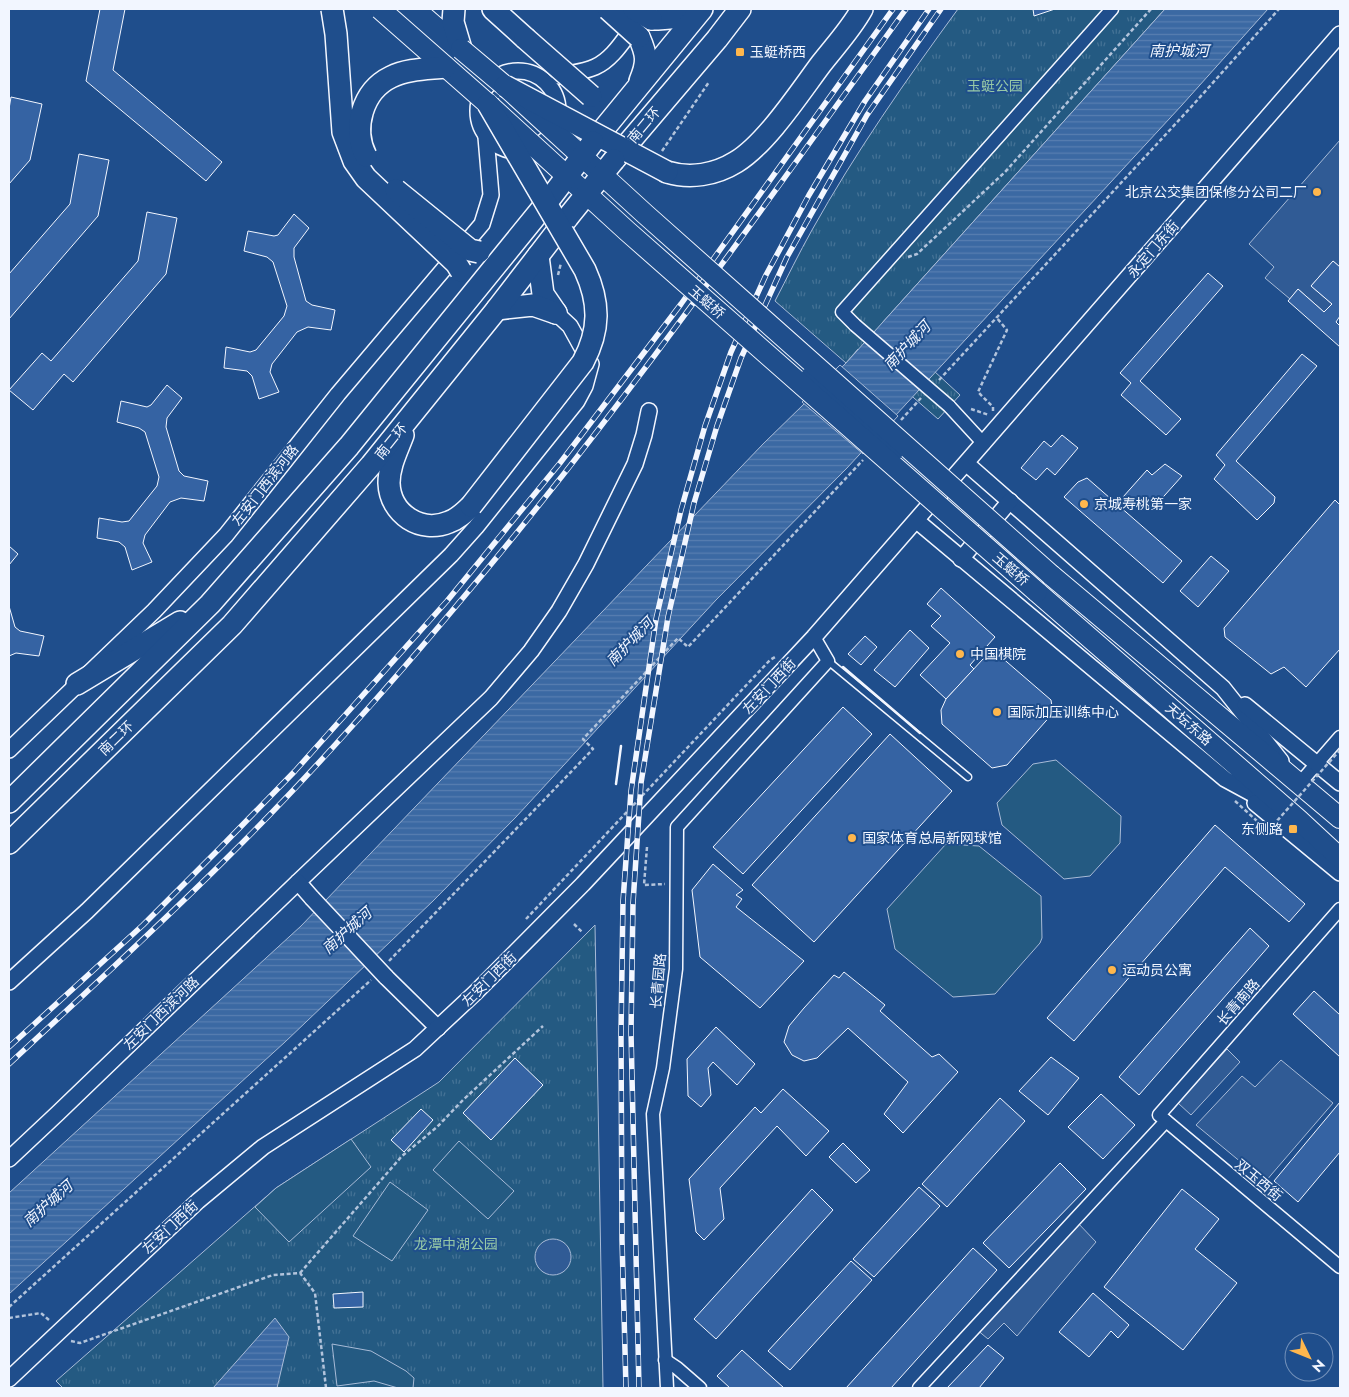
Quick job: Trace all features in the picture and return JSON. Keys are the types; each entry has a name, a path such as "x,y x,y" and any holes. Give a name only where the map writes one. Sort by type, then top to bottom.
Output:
{"highway":[{"path":"332,9 336,34 343,132 354,161 372,184 456,263 462,271 464,306"},
{"path":"454,9 453,22 461,49"},
{"path":"493,9 604,109 608,119 607,125"},
{"path":"591,96 613,107 630,96 645,69 646,53 639,37 608,9"},
{"path":"644,12 671,19 696,9"},
{"name":"南二环","path":"9,802 210,604 348,446 464,306 593,142 702,9"},
{"name":"南二环","path":"9,843 232,624 371,465 614,160 717,39 740,9"},
{"path":"500,82 664,162 678,175 694,176 710,173 737,161 749,152 775,123 862,9"},
{"path":"445,67 406,72 391,77 378,86 366,100 363,108 358,129 360,145 372,167 386,182 470,250 488,254 511,247"},
{"path":"412,414 390,467 389,483 394,504 409,519 418,524 429,526 450,522 462,515 471,506 583,362 590,349 594,335 596,302 592,286 484,101"},
{"path":"538,256 543,294 556,313"},
{"path":"497,309 533,305 556,313"},
{"path":"77,684 210,604"}],"main road":[{"name":"玉蜓桥","path":"380,9 634,238 1037,592"},
{"name":"玉蜓桥","path":"415,9 500,82 1050,576"},
{"name":"天坛东路","path":"1050,576 1340,818"},
{"name":"天坛东路","path":"1037,592 1340,858"}],"street":[{"path":"400,9 477,79 484,101"},
{"path":"984,444 949,406 842,312 1112,9"},
{"path":"543,79 593,68 610,57 644,12"},
{"name":"永定门东街","path":"941,493 1340,34"},
{"path":"519,70 532,73 543,79 554,91 559,106 558,119 554,131 546,141 527,151 504,150 494,144 486,137 480,125 478,112 484,101 486,87 500,82 507,72 519,70"},
{"path":"477,79 500,82"},
{"path":"554,131 556,150"},
{"name":"左安门西滨河路","path":"9,750 154,611 226,535 338,394 482,224 491,195 486,137"},
{"path":"537,147 556,150 941,493"},
{"path":"9,982 94,904 451,555 476,527 577,401 585,386 591,364 570,326 556,313"},
{"name":"左安门西滨河路","path":"9,1159 491,698 531,651 559,611 586,564 634,464 644,435 649,411"},
{"path":"966,464 1223,688 1340,783"},
{"name":"左安门西街","path":"9,1378 198,1200 256,1153 415,1050 475,993 583,884 814,637 941,493"},
{"path":"961,559 1010,501"},
{"path":"917,521 1340,873"},
{"path":"814,637 828,661"},
{"name":"长青园路","path":"668,1388 653,1114 663,1068 676,969 677,827 828,661"},
{"path":"1223,688 1299,784 1340,737"},
{"path":"1225,779 1298,820"},
{"path":"298,882 380,977 438,1028"},
{"name":"长青南路","path":"919,1388 1162,1118 1340,909"},
{"name":"双玉西街","path":"1162,1118 1340,1267"},
{"path":"665,1360 700,1388"}],"lane":[{"path":"828,661 968,777"}],"path":[{"path":"890,258 896,262 917,254 1004,172 1150,9"},
{"path":"938,380 1192,106 1279,9"},
{"path":"664,162 709,82"},
{"path":"992,416 993,407 978,392 1007,330 996,317"},
{"path":"899,422 925,394"},
{"path":"388,962 593,748 583,739 678,638 688,646 866,457"},
{"path":"520,926 770,660 779,655"},
{"path":"1235,801 1268,831 1340,750"},
{"path":"647,847 644,885 666,884"},
{"path":"574,924 583,933"},
{"path":"9,1307 380,977"},
{"path":"70,1341 80,1343 274,1275 300,1273 402,1156 437,1127 542,1026"},
{"path":"300,1273 315,1293 326,1388"},
{"path":"9,1318 41,1314 53,1324"}],"green space":[{"name":"玉蜓公园","path":"958,9 1165,9 882,323 960,395 938,419 858,349 846,363 775,301 828,201 863,145"},
{"path":"1056,760 1121,816 1120,843 1090,876 1064,879 1002,825 997,803 1033,764"},
{"path":"946,844 979,846 1041,896 1042,938 1040,943 995,994 953,997 895,949 887,909"},
{"name":"龙潭中湖公园","path":"595,925 603,1388 63,1388 56,1381 276,1188 439,1082"},
{"path":"351,1139 371,1167 289,1242 255,1207 276,1188"},
{"path":"459,1141 514,1191 488,1219 433,1170"},
{"path":"390,1182 428,1210 392,1261 353,1236"},
{"path":"332,1344 371,1351 406,1371 414,1378 413,1388 398,1388 374,1381 337,1386"}],"shaded area":[{"name":"北京公交集团保修分公司二厂","path":"1340,140 1340,267 1333,261 1311,286 1332,304 1324,312 1298,289 1290,299 1265,278 1274,267 1249,244"},
{"path":"1227,1049 1240,1062 1191,1115 1178,1103"},
{"path":"1281,1060 1333,1103 1265,1182 1196,1125 1242,1076 1255,1087"},
{"path":"1077,1222 1096,1242 1017,1336 1004,1323 988,1339 976,1329"},
{"path":"553,1239 560,1240 566,1244 570,1250 570,1264 566,1270 560,1274 553,1275 546,1274 540,1270 536,1264 535,1257 536,1250 540,1244 546,1240"}],"water":[{"name":"南护城河","path":"1165,9 1268,9 1182,105 847,468 716,600 516,817 433,901 285,1042 9,1294 9,1193 301,926 763,444 846,363"},
{"path":"275,1318 289,1337 277,1388 213,1388"}],"pier":[{"path":"840,365 898,416 863,454 802,402"}],"building":[{"path":"100,9 125,9 113,70 222,162 206,181 86,81"},
{"path":"1033,9 1055,9 1034,16"},
{"path":"11,97 42,104 30,160 9,184 9,109"},
{"path":"79,154 109,160 98,216 9,319 9,274 70,204"},
{"path":"147,212 177,218 166,274 73,382 64,374 33,410 9,390 42,353 51,361 138,261"},
{"path":"294,214 309,228 294,248 294,257 306,301 312,305 335,310 331,330 308,327 297,332 272,364 270,372 279,392 259,399 252,376 247,371 224,368 226,347 250,352 256,350 284,316 287,306 273,262 267,257 244,251 248,231 274,236 278,235"},
{"path":"1333,261 1340,267 1340,316 1336,322 1340,326 1340,347 1288,301 1298,289 1324,312 1332,304 1311,286"},
{"path":"1208,273 1223,286 1140,381 1181,419 1166,435 1121,395 1131,383 1120,373"},
{"path":"1302,354 1317,366 1236,461 1275,497 1274,503 1257,520 1214,479 1225,465 1216,455"},
{"path":"167,385 182,398 167,418 166,427 179,471 184,476 208,481 204,501 181,498 170,502 145,535 143,543 152,562 132,570 125,547 119,542 97,538 99,518 122,522 129,521 157,486 159,477 145,432 139,428 117,422 121,401 147,407 151,405"},
{"path":"1062,435 1078,448 1055,475 1047,468 1036,480 1021,468 1044,441 1051,447"},
{"path":"1165,464 1182,476 1156,505 1149,499 1138,509 1123,497 1147,470 1152,475"},
{"path":"1087,478 1182,561 1163,583 1064,497 1078,482"},
{"path":"1335,500 1340,505 1340,649 1306,687 1284,667 1271,674 1225,637 1224,628"},
{"path":"9,546 18,554 9,565"},
{"path":"1211,556 1229,571 1198,607 1180,591"},
{"name":"中国棋院","path":"941,588 995,637 970,665 974,669 946,699 920,675 950,643 931,626 941,616 927,604"},
{"path":"9,606 15,627 20,631 44,636 39,656 16,653 9,656"},
{"path":"910,630 929,648 895,687 874,670"},
{"path":"865,636 877,647 861,665 848,654"},
{"name":"国际加压训练中心","path":"1000,656 1051,700 1053,713 1007,765 992,768 942,724 941,710 946,699 983,659"},
{"path":"843,707 872,734 743,874 713,847"},
{"name":"国家体育总局新网球馆","path":"890,734 952,791 814,942 752,885"},
{"name":"运动员公寓","path":"1215,825 1305,904 1289,922 1225,867 1074,1041 1047,1018"},
{"path":"713,864 743,890 736,895 742,899 736,907 804,961 760,1008 700,957 692,890"},
{"path":"1250,928 1269,946 1139,1095 1119,1077"},
{"path":"844,972 885,1005 880,1011 932,1057 939,1054 958,1072 903,1133 884,1114 908,1082 848,1028 817,1058 804,1061 792,1055 784,1042 789,1026 804,1008 834,975 839,978"},
{"path":"1314,991 1340,1015 1340,1057 1293,1014"},
{"path":"716,1027 755,1064 737,1085 713,1062 708,1068 711,1095 701,1107 688,1096 687,1059"},
{"path":"1051,1057 1079,1078 1048,1115 1019,1091"},
{"path":"515,1058 543,1085 491,1140 463,1113"},
{"path":"783,1089 829,1131 806,1156 777,1126 720,1188 724,1219 704,1240 696,1232 689,1179 755,1107 761,1113"},
{"path":"1101,1094 1135,1125 1103,1159 1068,1127"},
{"path":"1000,1098 1025,1121 947,1207 922,1184"},
{"path":"1340,1102 1340,1152 1298,1202 1274,1181"},
{"path":"421,1109 433,1120 404,1152 391,1140"},
{"path":"843,1143 870,1170 856,1183 829,1157"},
{"path":"1060,1163 1086,1189 1009,1268 983,1243"},
{"path":"919,1187 940,1206 874,1277 853,1259"},
{"path":"812,1189 833,1210 716,1339 694,1319"},
{"path":"1182,1189 1219,1219 1195,1249 1237,1283 1183,1350 1104,1287"},
{"path":"973,1248 997,1270 891,1388 846,1388"},
{"path":"851,1261 872,1280 790,1370 768,1351"},
{"path":"363,1292 363,1307 334,1308 333,1294"},
{"path":"1093,1293 1129,1325 1118,1338 1111,1331 1089,1357 1059,1332"},
{"path":"988,1345 1004,1358 979,1388 947,1388"},
{"path":"742,1350 784,1388 730,1388 717,1376"}],"railway":[{"path":"9,1047 143,925 220,848 295,771 447,601 560,463 681,304 893,9"},
{"path":"9,1064 173,911 257,828 374,702 429,638 517,533 632,386 743,236 906,9"},
{"path":"626,1388 622,1240 621,1033 623,901 631,791 656,619 681,510 705,426 731,352 766,275 809,195 865,101 929,9"},
{"path":"639,1388 631,1032 633,903 641,783 668,617 694,503 717,426 741,358 787,257 867,115 941,9"}],"wall":[{"path":"843,667 920,733"},
{"path":"616,784 621,746"}],"place":[{"name":"玉蜓桥西","path":"740,52"},
{"name":"北京公交集团保修分公司二厂","path":"1317,192"},
{"name":"京城寿桃第一家","path":"1084,504"},
{"name":"中国棋院","path":"960,654"},
{"name":"国际加压训练中心","path":"997,712"},
{"name":"东侧路","path":"1293,829"},
{"name":"国家体育总局新网球馆","path":"852,838"},
{"name":"运动员公寓","path":"1112,970"}]}
